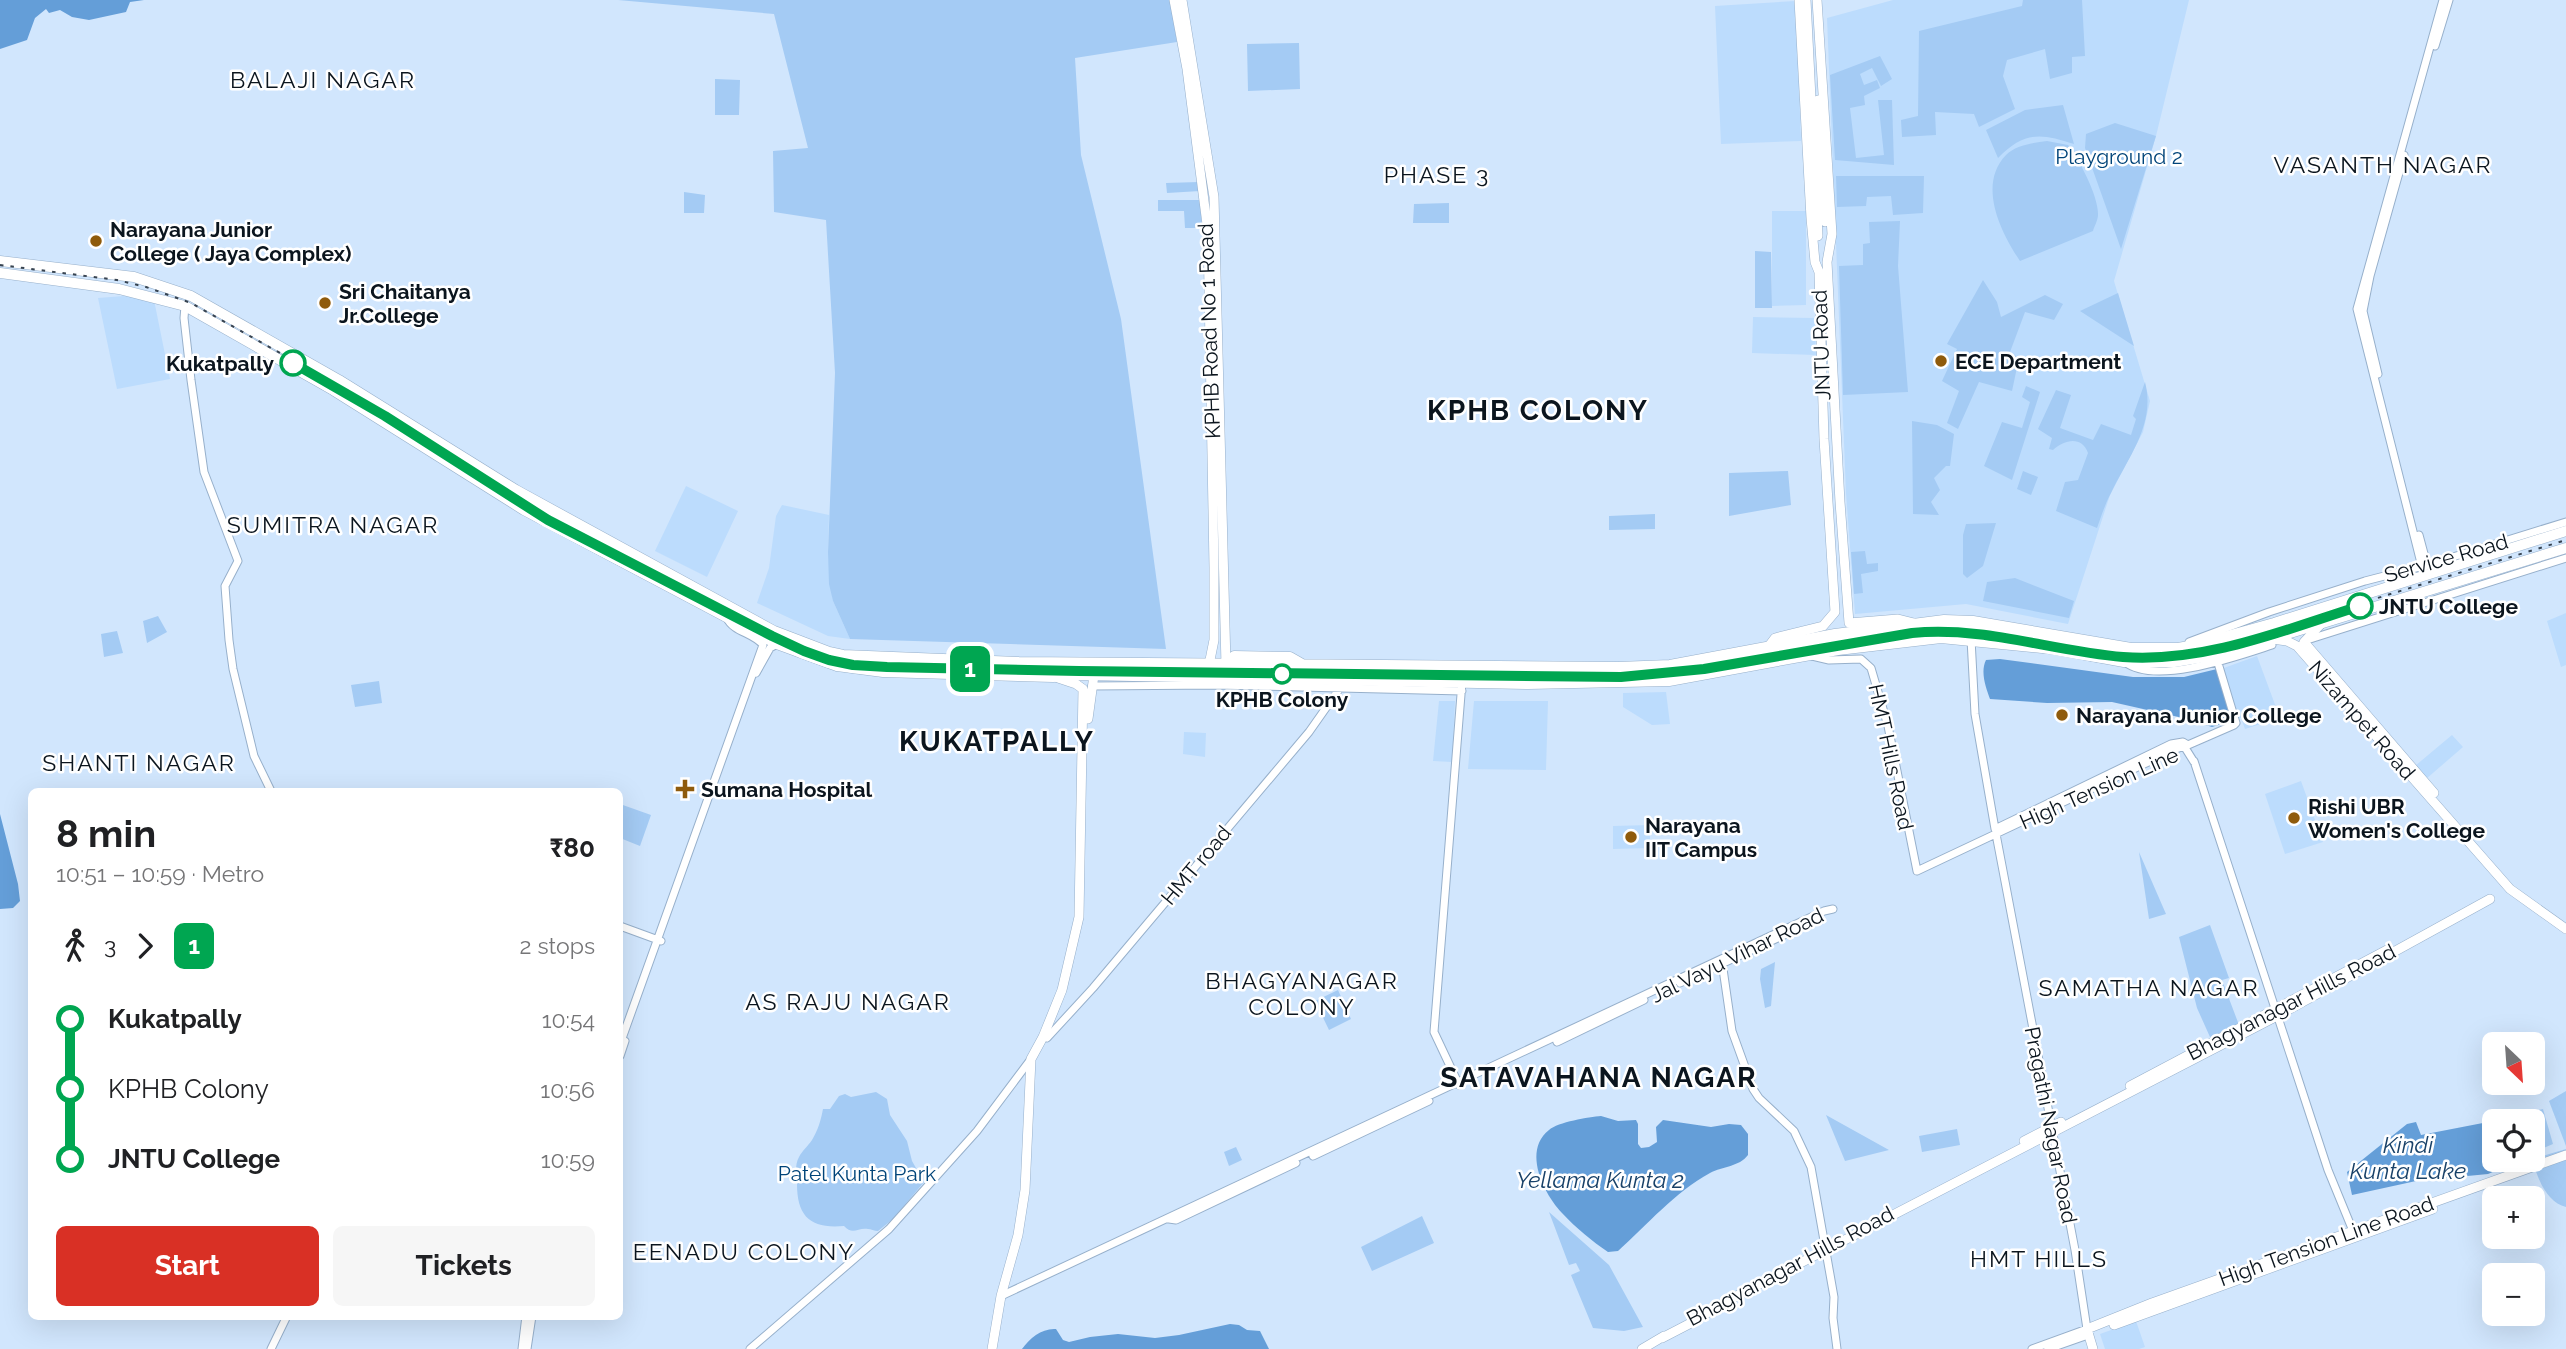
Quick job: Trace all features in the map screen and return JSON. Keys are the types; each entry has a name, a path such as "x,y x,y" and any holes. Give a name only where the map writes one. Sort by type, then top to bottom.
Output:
{"highway":[{"path":"0,261 134,276 191,296 339,380 524,494 774,631 843,655 1209,665 1228,659 1305,666 1618,667 1670,665 1914,622 1973,621 2131,648 2168,649 2196,645 2287,618 2424,569 2566,531"},
{"path":"0,273 119,289 186,306 333,390 516,505 777,644 837,666 942,674 1091,679 1199,677 1462,687 1669,681 1862,646 1941,638 2053,649 2124,662 2174,662 2222,654 2566,548"},
{"path":"516,505 524,494"},
{"path":"2053,649 2060,645 2058,637"},
{"path":"2071,653 2068,644 2074,639"},
{"path":"919,673 920,658"},
{"path":"942,674 943,659"},
{"path":"1601,682 1605,677 1604,667"},
{"path":"1618,667 1616,676 1621,682"},
{"path":"1199,677 1207,685"}],"main road":[{"name":"KPHB Road No 1 Road","path":"1174,0 1187,69 1208,232 1214,567 1214,640 1209,665"},
{"name":"KPHB Road No 1 Road","path":"1182,0 1214,197 1222,470 1223,640 1228,659"},
{"name":"JNTU Road","path":"1799,0 1811,218 1815,262 1819,271 1824,439 1835,612"},
{"path":"1805,0 1823,252 1827,262"},
{"name":"JNTU Road","path":"1815,0 1832,234 1827,262 1849,608"},
{"path":"1815,0 1823,252 1819,271"},
{"path":"1830,527 1842,526"},
{"path":"1769,646 1775,638 1824,626 1835,612 1844,614 1849,608"},
{"path":"1849,608 1850,623 1898,619 1914,622"},
{"name":"Nizampet Road","path":"2322,622 2304,642 2508,878 2534,903 2566,927"},
{"name":"Nizampet Road","path":"2270,639 2287,641 2297,646 2510,889 2566,927"},
{"path":"1010,1269 1025,1190 1031,1059 1062,990 1078,923 1083,689 1053,677"},
{"path":"994,1349 1003,1295 1029,1191 1035,1071 1072,974 1083,916 1083,771 1091,679"},
{"name":"Bhagyanagar Hills Road","path":"1642,1349 1726,1297 1826,1248 2278,1012 2393,947 2408,942 2490,899"},
{"name":"High Tension Line Road","path":"2090,1331 2566,1154"},
{"name":"High Tension Line Road","path":"2090,1331 2566,1160"},
{"name":"Pragathi Nagar Road","path":"2090,1331 2096,1349"}],"street":[{"path":"2424,569 2357,309 2443,0"},
{"path":"2424,569 2363,312 2370,276 2449,0"},
{"path":"186,306 184,318 204,472 238,561 226,586 233,668 254,756 270,788"},
{"name":"Service Road","path":"2168,649 2365,581 2424,569 2566,522"},
{"path":"2304,642 2566,558"},
{"path":"623,1047 763,645 731,625 727,618"},
{"name":"Pragathi Nagar Road","path":"1971,639 1975,714 1994,827 1997,831 2090,1331"},
{"path":"2124,662 2135,669 2147,671 2218,663 2272,645 2270,639"},
{"path":"623,1036 755,675 770,648 777,644"},
{"name":"HMT Hills Road","path":"1808,655 1829,660 1861,659 1871,668 1888,726 1914,869 1917,871 1997,831"},
{"path":"2218,663 2236,723 2188,745 2329,1170 2353,1231"},
{"path":"1091,679 1340,688 1462,687 1434,1032 1459,1085"},
{"name":"HMT road","path":"1045,1042 1309,732 1340,688"},
{"name":"High Tension Line","path":"1997,831 2044,803 2177,743 2185,742 2188,745"},
{"name":"High Tension Line","path":"1997,831 2176,748 2184,746 2194,762"},
{"name":"Jal Vayu Vihar Road","path":"1003,1295 1833,909 1827,915 1722,961"},
{"path":"623,927 660,940"},
{"path":"1722,961 1732,1031 1753,1088 1759,1098 1794,1131 1811,1167 1834,1297 1833,1318 1837,1349"},
{"path":"750,1349 889,1229 976,1131 1031,1059"},
{"path":"271,1349 285,1320"},
{"path":"524,1349 526,1320"},
{"path":"524,1349 531,1320"},
{"path":"2032,1349 2090,1331"},
{"path":"2048,1349 2090,1331"}],"shaded area":[{"path":"1893,0 2189,0 2156,136 2114,281 2150,401 2143,432 2110,495 2068,624 1966,604 1855,614 1846,493 1827,18"},
{"path":"1796,1 1801,141 1721,144 1715,6"},
{"path":"1772,211 1806,211 1806,305 1772,306"},
{"path":"124,296 154,300 170,379 117,389 98,298"},
{"path":"1753,317 1815,318 1816,355 1752,353"},
{"path":"686,486 738,511 707,577 655,551"},
{"path":"782,505 829,515 828,552 833,601 850,639 828,636 757,603 769,568 776,516"},
{"path":"2566,613 2566,665 2561,667 2547,621"},
{"path":"2257,656 2280,718 2245,729 2221,669"},
{"path":"1666,692 1670,724 1652,725 1623,707 1623,693"},
{"path":"1439,701 1455,701 1452,762 1433,761"},
{"path":"1474,701 1548,701 1546,770 1468,769"},
{"path":"1184,732 1206,733 1205,757 1183,754"},
{"path":"2452,735 2463,747 2426,779 2415,766"},
{"name":"Rishi UBR Women's College","path":"2301,781 2323,842 2285,854 2265,794"},
{"name":"Narayana IIT Campus","path":"1650,825 1650,848 1613,849 1613,826"},
{"path":"2136,1321 2145,1347 2105,1349 2100,1334"}],"green space":[{"path":"618,0 1170,0 1177,42 1075,58 1081,155 1121,319 1166,649 850,639 833,601 829,584 835,373 826,220 774,212 773,151 808,148 774,14"},
{"path":"2023,0 2082,0 2085,56 2072,57 2072,73 2050,79 2045,49 2007,60 2003,76 2015,109 1979,127 1974,114 1935,112 1936,135 1902,137 1901,120 1918,116 1919,31 2022,6"},
{"path":"1299,43 1300,89 1248,91 1247,44"},
{"path":"1880,56 1892,79 1881,86 1872,68 1860,74 1864,85 1877,80 1880,88 1864,96 1865,105 1850,108 1856,158 1884,155 1878,100 1892,100 1894,165 1835,160 1830,75"},
{"path":"715,79 740,80 739,115 715,115"},
{"path":"2063,105 2074,144 2042,136 2033,137 2016,143 1998,158 1986,130 2025,110"},
{"name":"Playground 2","path":"2115,123 2156,136 2121,249 2085,148 2086,134"},
{"path":"2047,141 2068,145 2092,189 2098,215 2093,231 2020,261 2006,237 1995,209 1993,180 1997,167 2010,152 2025,145"},
{"path":"1836,176 1924,176 1923,213 1893,215 1891,196 1867,197 1866,206 1837,207"},
{"path":"1199,182 1200,191 1167,193 1166,183"},
{"path":"684,192 705,195 704,213 684,213"},
{"path":"1158,200 1200,200 1202,228 1185,228 1184,211 1158,211"},
{"path":"1449,203 1449,223 1413,223 1414,204"},
{"path":"1900,221 1898,266 1908,392 1843,395 1839,266 1863,265 1863,244 1870,243 1869,222"},
{"path":"1755,251 1771,252 1772,308 1755,308"},
{"path":"1983,280 1997,302 2001,317 2045,295 2063,304 2054,320 2025,312 2010,352 2019,358 2012,391 1979,382 1958,429 1947,423 1959,391 1942,381 1957,349 1947,344"},
{"path":"2118,293 2134,346 2080,311"},
{"path":"2145,382 2147,412 2144,426 2097,528 2056,511 2065,482 2078,480 2088,453 2082,444 2073,441 2063,443 2053,450 2049,449 2052,438 2038,429 2056,390 2071,395 2060,428 2093,440 2101,424 2131,435 2136,419 2133,416"},
{"path":"2026,386 2040,392 2012,480 1984,466 2002,422 2022,428 2030,402 2022,397"},
{"path":"1912,421 1937,425 1954,434 1950,466 1946,466 1934,478 1940,490 1931,502 1939,515 1913,514"},
{"path":"1788,471 1791,505 1729,516 1729,473"},
{"path":"2023,471 2038,477 2031,495 2017,489"},
{"path":"1655,514 1655,529 1609,530 1609,516"},
{"path":"1996,523 1983,566 1967,578 1963,574 1963,535 1966,524"},
{"path":"1865,551 1867,564 1878,563 1878,571 1861,574 1863,593 1854,594 1851,552"},
{"path":"2015,578 2074,601 2069,618 1983,601 1987,582"},
{"path":"158,616 167,632 147,643 143,621"},
{"path":"117,631 123,653 104,657 101,634"},
{"path":"379,681 382,703 355,707 351,685"},
{"path":"623,805 651,815 640,846 623,839"},
{"path":"2139,852 2166,914 2149,919"},
{"path":"2210,925 2229,978 2222,980 2239,1025 2210,1037 2197,1008 2179,937"},
{"path":"1775,962 1771,1006 1765,1008 1761,969"},
{"path":"1338,990 1351,1019 1329,1030 1315,1001"},
{"path":"2566,1091 2566,1146 2549,1101"},
{"name":"Patel Kunta Park","path":"876,1092 887,1099 890,1115 907,1141 912,1161 924,1182 893,1219 878,1231 853,1231 844,1226 815,1223 803,1213 800,1205 796,1170 799,1157 814,1136 823,1109 830,1109 839,1096 845,1094 851,1097"},
{"path":"1826,1115 1889,1150 1845,1161"},
{"path":"2545,1116 2553,1144 2545,1147"},
{"path":"1957,1129 1960,1145 1922,1152 1919,1136"},
{"path":"1236,1147 1242,1160 1229,1166 1224,1152"},
{"path":"2566,1149 2566,1207 2553,1200 2540,1181 2537,1172 2545,1172 2545,1155"},
{"path":"1549,1212 1609,1265 1643,1327 1624,1331 1593,1328 1571,1275 1580,1271 1576,1263 1569,1265"},
{"path":"1422,1216 1434,1243 1372,1271 1361,1247"}],"water":[{"path":"0,0 144,0 130,2 126,12 89,20 72,17 60,10 49,13 46,9 35,18 27,40 0,49"},
{"path":"2000,659 2133,677 2184,677 2217,669 2231,721 2212,727 2112,702 2047,703 1990,699 1984,680 1984,665 1986,660"},
{"path":"0,814 20,901 13,908 0,909"},
{"name":"Yellama Kunta 2","path":"1601,1116 1618,1121 1636,1120 1638,1144 1641,1148 1657,1142 1656,1127 1663,1120 1711,1127 1741,1125 1748,1134 1748,1155 1740,1162 1697,1181 1673,1199 1618,1251 1608,1252 1578,1229 1555,1205 1543,1184 1537,1160 1541,1139 1553,1127"},
{"name":"Kindi Kunta Lake","path":"2416,1122 2421,1135 2482,1123 2482,1172 2493,1172 2416,1181 2352,1195 2347,1172 2407,1124"},
{"path":"1230,1324 1260,1331 1269,1349 1022,1349 1037,1334 1051,1329 1056,1329 1063,1340 1069,1342 1118,1334 1155,1338"}],"railway":[{"path":"0,265 117,280 191,303 387,413 567,526 799,645 829,657 863,663 1079,668 1636,673 1676,670 1912,630 1952,629 1992,632 2108,650 2187,652 2228,644 2566,540"}],"metro line":[{"name":"1","path":"293,363 385,416 516,501 565,529 772,636 829,660 853,665 1079,671 1621,677 1676,673 1912,633 1951,631 1991,634 2105,655 2168,657 2215,650 2360,606"}],"place":[{"name":"Narayana Junior College ( Jaya Complex)","path":"96,241"},
{"name":"Sri Chaitanya Jr.College","path":"325,303"},
{"name":"ECE Department","path":"1941,361"},
{"name":"Kukatpally","path":"293,363"},
{"name":"JNTU College","path":"2360,606"},
{"name":"KPHB Colony","path":"1282,674"},
{"name":"Narayana Junior College","path":"2062,715"},
{"name":"Sumana Hospital","path":"685,789"},
{"name":"Rishi UBR Women's College","path":"2294,818"},
{"name":"Narayana IIT Campus","path":"1631,837"}],"district":[{"name":"BALAJI NAGAR","path":"323,79"},
{"name":"VASANTH NAGAR","path":"2383,164"},
{"name":"PHASE 3","path":"1437,174"},
{"name":"KPHB COLONY","path":"1538,410"},
{"name":"SUMITRA NAGAR","path":"333,524"},
{"name":"KUKATPALLY","path":"997,741"},
{"name":"SHANTI NAGAR","path":"139,762"},
{"name":"SAMATHA NAGAR","path":"2149,987"},
{"name":"BHAGYANAGAR COLONY","path":"1302,993"},
{"name":"AS RAJU NAGAR","path":"848,1001"},
{"name":"SATAVAHANA NAGAR","path":"1599,1077"},
{"name":"EENADU COLONY","path":"744,1251"},
{"name":"HMT HILLS","path":"2039,1258"}]}
